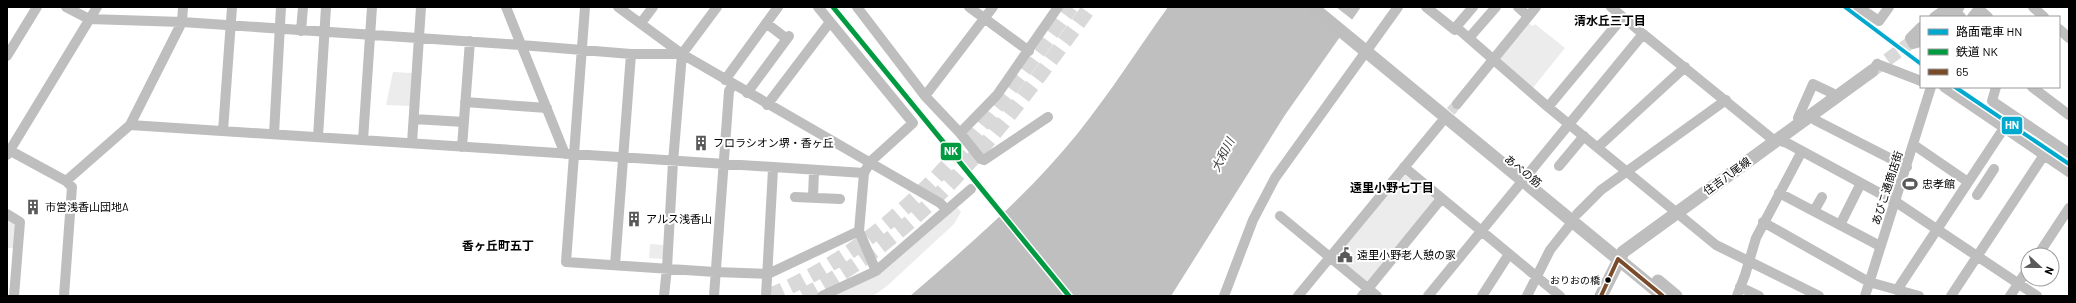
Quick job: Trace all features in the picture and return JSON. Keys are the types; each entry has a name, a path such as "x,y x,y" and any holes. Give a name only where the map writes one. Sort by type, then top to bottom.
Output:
{"main road":[{"path":"1312,7 1364,45"},
{"path":"1325,7 1364,45"},
{"name":"あべの筋","path":"1364,45 1620,255 1676,296"},
{"name":"住吉八尾線","path":"1600,296 1620,255 1874,69"},
{"name":"あべの筋","path":"1620,255 1663,296"}],"street":[{"path":"7,56 37,7"},
{"path":"66,7 89,19 182,22 280,30 470,41 631,54 682,54"},
{"path":"64,296 72,188 66,181 8,152 97,7"},
{"path":"66,181 130,125 182,22 183,7"},
{"path":"223,131 232,7"},
{"path":"274,134 281,7"},
{"path":"301,31 303,7"},
{"path":"318,137 326,7"},
{"path":"363,140 372,7"},
{"path":"412,143 421,7"},
{"path":"506,7 547,108 569,154"},
{"path":"585,7 582,50 569,154 566,262 768,274 860,231"},
{"path":"618,7 682,54 767,105 940,203 947,210"},
{"path":"641,23 653,7"},
{"path":"664,296 682,54 717,7"},
{"path":"714,296 729,82 778,7"},
{"path":"818,7 913,123 870,162 864,173 860,231 876,272"},
{"path":"969,7 1028,51"},
{"path":"925,96 993,7"},
{"path":"960,133 997,95 1058,7"},
{"path":"1226,295 1260,203 1289,156 1364,45 1398,7"},
{"path":"1426,7 1454,30 1472,7"},
{"path":"1469,38 1496,7"},
{"path":"1518,7 1528,16"},
{"path":"1457,104 1536,7"},
{"path":"1611,7 1777,140 1802,151 1896,202 2037,296"},
{"path":"1858,7 1879,21 1889,7"},
{"path":"1935,16 1948,7"},
{"path":"1958,14 1967,7"},
{"path":"2033,7 2043,16"},
{"path":"859,8 925,96 960,133 981,159 984,160 1048,116"},
{"path":"1977,10 1986,16"},
{"path":"1548,106 1623,17"},
{"path":"767,105 830,22"},
{"path":"748,93 788,38 766,24"},
{"path":"1456,27 1493,60 1716,245 1819,296"},
{"path":"2060,31 2069,38"},
{"path":"1428,296 1643,34"},
{"path":"462,147 470,41"},
{"path":"616,265 622,158 631,54"},
{"path":"1874,69 1877,64 1885,66 1920,81"},
{"path":"1598,147 1684,67"},
{"path":"1868,67 1878,70 1875,76 1815,120 1777,140 1798,118 1868,67"},
{"path":"1798,118 1813,84 1832,93"},
{"name":"あびこ通商店街","path":"1865,296 1880,246 1896,202 1931,88"},
{"path":"1945,88 2069,172"},
{"path":"1996,88 1992,101 2069,152"},
{"path":"2033,88 2069,115"},
{"path":"1527,296 1550,250 1575,218 1601,190 1726,100"},
{"path":"465,102 547,108"},
{"path":"414,119 464,122"},
{"path":"1815,120 1907,167"},
{"path":"1298,296 1440,124"},
{"path":"130,125 412,143 673,162 724,164 773,169 864,173"},
{"path":"1897,290 1936,228 2004,128"},
{"path":"1559,166 1584,136"},
{"path":"1914,145 1970,178 1985,182"},
{"path":"1759,296 1738,291 1763,222 1802,151"},
{"path":"1951,296 2044,155"},
{"path":"1404,167 1560,296"},
{"path":"766,296 773,169"},
{"path":"1977,195 1994,169"},
{"path":"813,197 814,171"},
{"path":"1840,225 1861,183"},
{"path":"822,296 876,272 971,189"},
{"path":"1780,193 1880,246"},
{"path":"795,197 840,199"},
{"path":"1814,212 1822,197"},
{"path":"1365,292 1441,199"},
{"path":"2043,247 2069,208"},
{"path":"7,214 20,222 14,296"},
{"path":"1280,216 1330,257 1365,292 1377,296"},
{"path":"1763,222 1870,282 1919,296"},
{"path":"1482,296 1509,254"},
{"path":"2010,296 2020,280"}],"shaded area":[{"path":"1528,23 1533,26 1535,24 1565,48 1532,89 1500,64 1500,57"},
{"path":"393,72 412,73 410,106 386,105"},
{"path":"1405,175 1435,197 1435,201 1369,282 1365,282 1344,263 1353,253 1344,246 1401,176"},
{"path":"956,206 961,212 954,224 887,286 873,296 833,296"},
{"path":"7,219 16,226 15,248 7,248"},
{"path":"650,244 664,245 663,259 649,258"}],"water":[{"name":"大和川","path":"1168,7 1361,7 1285,115 1171,296 910,296 997,219 1059,155 1078,133 1101,102"}],"pier":[{"path":"1304,7 1336,7 1354,21 1342,38"}],"tunnel":[{"path":"769,296 819,271 863,242 903,209 940,173 974,134 1007,94 1071,7"},
{"path":"803,296 849,268 891,238 929,205 996,131 1090,7"},
{"path":"1872,71 1918,37"},
{"path":"1441,123 1457,104"}],"tram line":[{"name":"HN","path":"1845,7 1920,63"},
{"name":"HN","path":"1956,88 2069,164"}],"rail line":[{"name":"NK","path":"833,7 1069,296"}],"transit line":[{"name":"65","path":"1601,296 1618,259 1663,296"}],"place":[{"name":"フロラシオン堺・香ヶ丘","path":"701,143"},
{"name":"忠孝館","path":"1910,184"},
{"name":"市営浅香山団地A","path":"33,207"},
{"name":"アルス浅香山","path":"634,219"},
{"name":"遠里小野老人憩の家","path":"1345,255"},
{"name":"おりおの橋","path":"1608,280"}],"district":[{"name":"清水丘三丁目","path":"1610,21"},
{"name":"遠里小野七丁目","path":"1392,188"},
{"name":"香ヶ丘町五丁","path":"498,246"}]}
